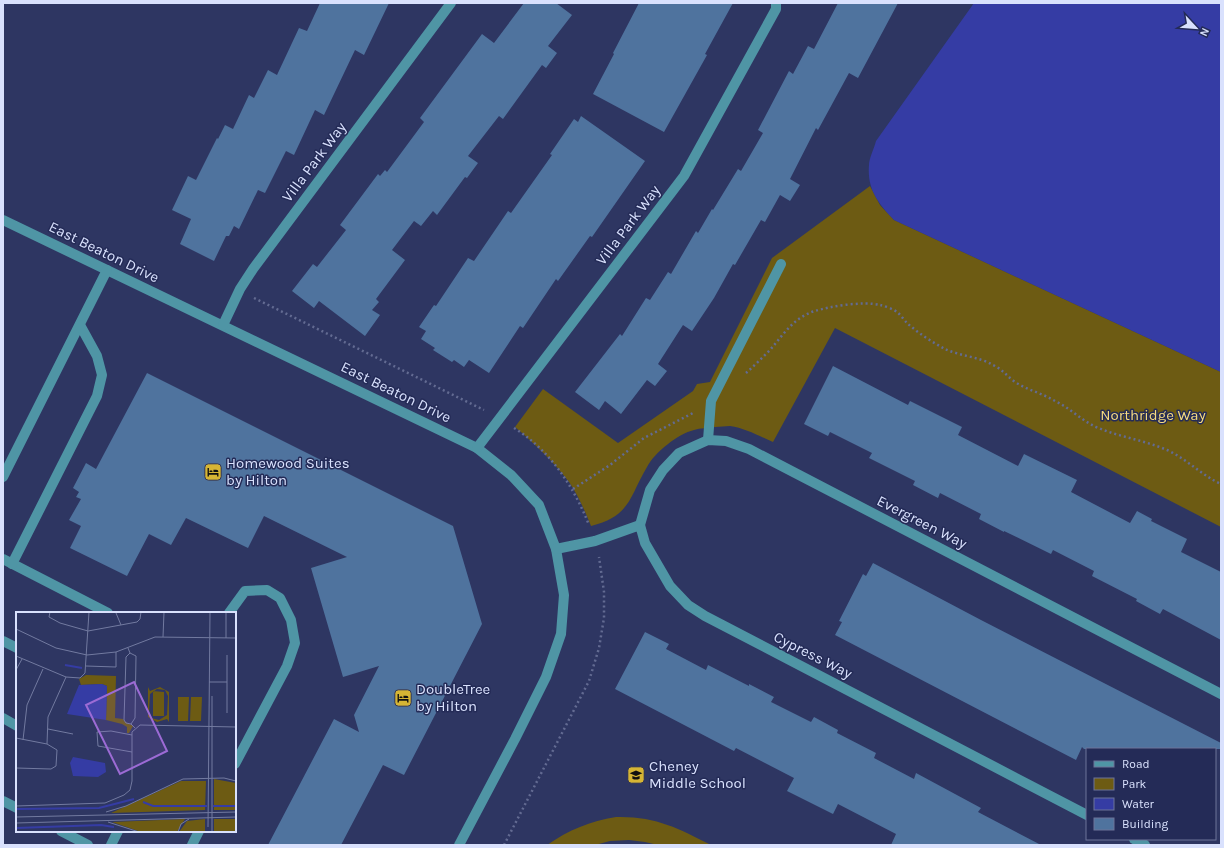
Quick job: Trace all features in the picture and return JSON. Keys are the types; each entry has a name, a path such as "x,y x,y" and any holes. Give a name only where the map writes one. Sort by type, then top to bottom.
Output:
{"street":[{"name":"Villa Park Way","path":"223,325 240,289 253,269 451,3"},
{"name":"Villa Park Way","path":"477,448 684,176 776,10 776,3"},
{"name":"East Beaton Drive","path":"3,220 477,448 511,475 539,505 556,549 564,595 561,634 546,676 515,739 459,845"},
{"path":"708,440 711,401 781,264"},
{"path":"3,477 107,270"},
{"path":"12,564 97,396 102,375 97,356 80,325"},
{"name":"Evergreen Way","path":"640,525 650,490 663,470 679,453 708,440 726,441 749,449 1221,694"},
{"path":"556,549 595,540 640,525"},
{"name":"Cypress Way","path":"640,525 645,543 670,586 688,605 712,620 1086,814"},
{"path":"3,560 106,612"},
{"path":"230,612 245,591 267,590 280,598 291,620 295,643 287,666 236,762"},
{"path":"3,640 16,647"},
{"path":"3,718 16,725"},
{"path":"3,801 16,808"},
{"path":"64,832 88,845"},
{"path":"111,845 118,832"},
{"path":"192,845 198,832"},
{"path":"1136,840 1145,845"}],"path":[{"path":"252,297 484,410 516,430 530,440 559,470 573,489 583,508 595,540 604,592 604,618 599,648 589,681 504,845"},
{"path":"745,373 770,350 787,329 799,318 814,312 835,307 863,303 881,305 897,313 907,323 945,349 992,364 1001,369 1024,388 1046,396 1094,426 1116,435 1153,444 1169,451 1184,460 1198,472 1221,484"},
{"path":"573,489 610,465 644,438 692,413 711,401"}],"green space":[{"name":"Northridge Way","path":"870,186 880,205 894,220 1221,372 1221,527 835,328 773,442 747,430 730,426 701,428 681,435 655,455 622,511 604,522 591,526 581,503 569,482 543,453 515,427 543,389 618,443 693,391 697,384 710,382 772,258"},
{"path":"616,817 630,817 666,824 711,845 658,845 629,840 610,841 595,845 547,845 580,827 597,821"}],"water":[{"path":"974,3 1221,3 1221,372 894,220 883,208 872,188 869,174 870,159 876,141"}],"building":[{"path":"320,3 389,3 364,55 355,50 324,115 315,110 294,155 286,151 265,193 258,190 239,229 234,226 229,236 226,236 214,261 180,244 191,219 172,210 188,176 196,180 225,125 233,129 249,95 254,98 268,70 277,75 299,28 307,31"},
{"path":"524,3 556,3 572,15 548,46 557,53 546,68 542,65 503,119 499,116 468,156 478,163 467,178 465,177 437,215 433,211 421,226 414,221 392,250 405,260 376,299 379,302 372,310 380,315 365,336 319,301 314,308 292,291 313,264 317,267 346,230 340,225 378,174 380,176 385,170 387,172 424,122 420,118 482,34 494,43"},
{"path":"639,3 733,3 705,54 707,55 664,132 593,94"},
{"path":"838,3 898,3 858,78 849,73 818,130 816,128 790,179 800,185 790,201 780,195 765,222 761,220 735,265 733,264 714,298 692,331 683,325 658,364 667,371 655,386 647,380 621,414 605,401 599,410 575,392 620,334 622,336 646,298 650,300 668,272 671,274 696,231 698,233 738,169 741,171 763,133 758,130 789,71 793,74 808,46 814,49"},
{"path":"581,116 645,161 592,237 590,236 558,281 556,279 523,328 520,326 489,373 469,360 464,367 454,360 452,362 433,350 435,348 421,339 426,331 419,327 434,305 436,306 468,258 474,261 508,211 511,213 552,155 550,154 574,119 578,122"},
{"path":"833,366 908,405 910,401 962,427 958,435 1018,466 1024,454 1077,480 1071,492 1130,523 1137,511 1152,519 1151,521 1187,539 1181,552 1221,572 1221,640 1163,609 1160,614 1136,601 1137,599 1092,576 1094,571 1053,550 1051,554 1004,532 979,519 981,514 940,493 938,498 913,485 915,481 869,458 872,453 830,432 828,436 804,424"},
{"path":"147,373 453,526 482,624 404,775 383,765 341,845 268,845 334,719 359,732 354,715 379,666 343,677 311,568 347,557 264,516 248,548 186,518 171,545 149,534 127,576 70,548 81,526 69,520 81,499 76,497 79,492 73,488 86,463 96,469"},
{"path":"873,563 1221,743 1221,749 1084,749 1082,747 1076,760 835,635 842,622 839,621 863,574 866,576"},
{"path":"645,632 669,644 666,649 706,670 708,665 749,686 749,684 774,697 771,702 811,722 814,717 838,730 837,733 876,753 874,758 914,779 916,773 981,808 978,812 1041,845 891,845 896,834 838,804 833,814 787,791 794,778 736,748 734,751 615,689"}],"place":[{"name":"Homewood Suites by Hilton","path":"213,472"},
{"name":"DoubleTree by Hilton","path":"403,698"},
{"name":"Cheney Middle School","path":"636,775"}]}
